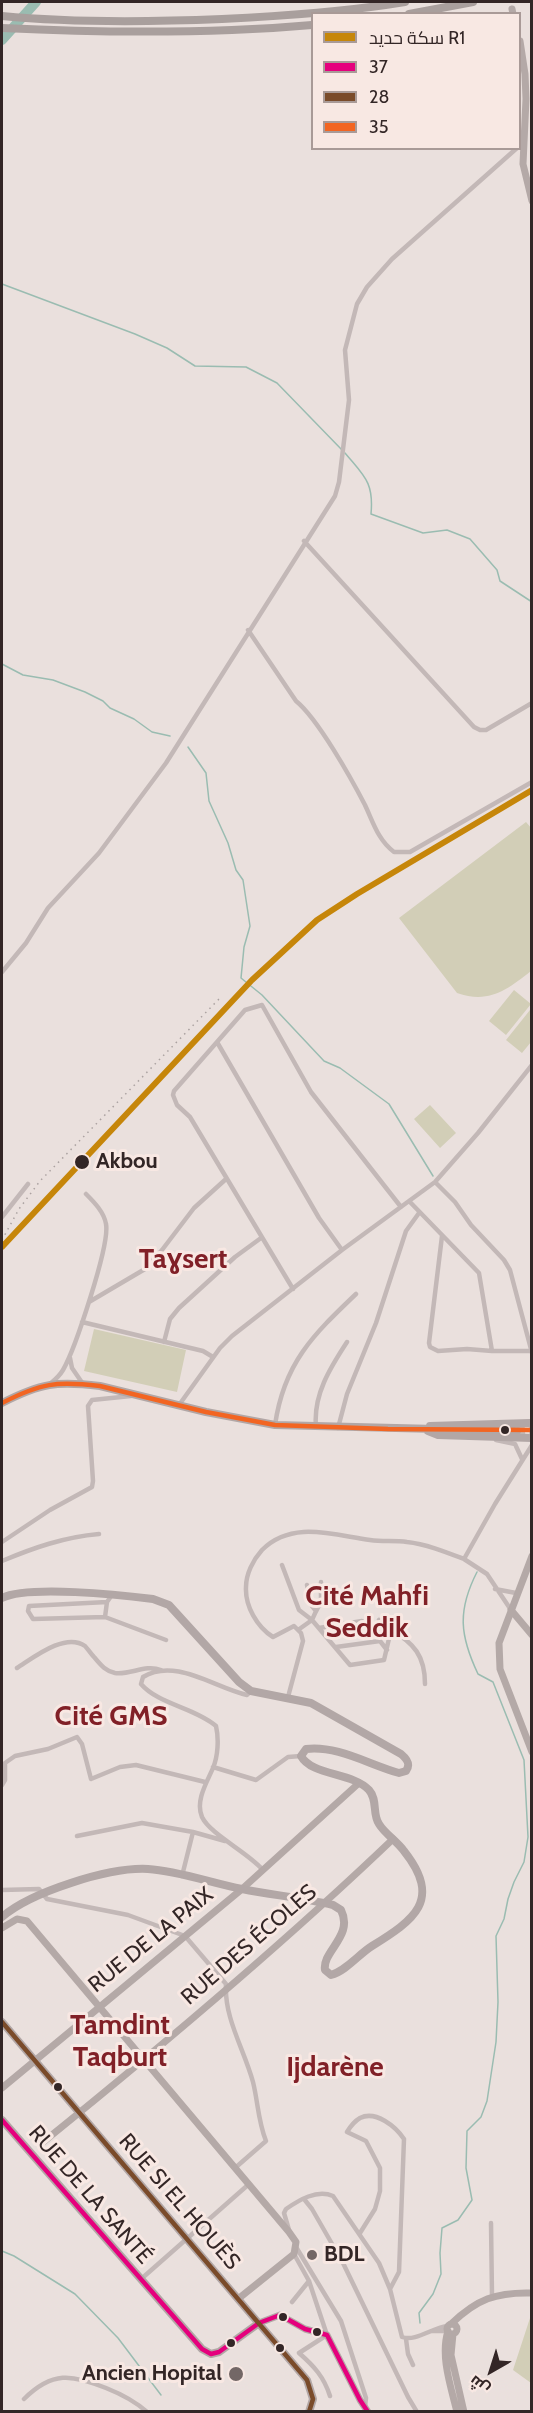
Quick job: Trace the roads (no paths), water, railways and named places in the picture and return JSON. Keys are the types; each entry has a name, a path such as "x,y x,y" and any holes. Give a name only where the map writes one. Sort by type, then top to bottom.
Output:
{"highway":[{"path":"316,12 405,2"},
{"path":"420,12 473,2"},
{"path":"2,15 94,20 192,20 311,12"},
{"path":"2,28 97,33 201,33 311,26"}],"main road":[{"path":"2,1403 51,1383 83,1384 275,1425 517,1431"},
{"path":"531,1423 528,1434 531,1442 476,1436 438,1435 424,1429 439,1424 531,1423"},
{"path":"2,1598 9,1594 48,1592 110,1598 153,1599 169,1605 239,1682 252,1691 288,1697 328,1711 368,1737 401,1754 407,1759 408,1765 406,1771 399,1773 355,1757 313,1748 306,1749 301,1756 310,1765 359,1783 372,1795 377,1821 415,1865 421,1882 421,1898 418,1910 412,1918 335,1974 326,1972 324,1963 336,1946 344,1927 344,1918 340,1910 326,1903 242,1889 147,1869 114,1873 41,1891 2,1917"},
{"name":"RUE SI EL HOUÈS","path":"2,2022 307,2380 313,2399 310,2412"},
{"name":"RUE DE LA SANTÉ","path":"2,2120 202,2349 211,2354 219,2352 259,2323"}],"street":[{"path":"521,53 526,84 521,136"},
{"path":"2,972 26,943 48,908 99,853 166,763 337,489 349,400 345,350 357,304 362,295 378,273 413,239 515,150"},
{"path":"521,150 531,201"},
{"path":"304,541 474,727 480,730 486,729 531,703"},
{"path":"248,630 296,701 304,707 322,733 364,803 380,838 394,852 410,852 531,782"},
{"path":"293,1289 190,1117 177,1105 173,1095 174,1091 246,1010 262,1005 311,1092 401,1207"},
{"path":"217,1042 318,1218 342,1250"},
{"path":"179,1405 232,1336 342,1250 435,1182 478,1133 531,1065"},
{"path":"88,1302 145,1269 194,1208 226,1179"},
{"path":"435,1182 455,1202 471,1225 504,1260 510,1270 515,1282 520,1316 531,1352 467,1349 438,1351 430,1347 442,1236"},
{"path":"2,1217 28,1184"},
{"path":"51,1383 62,1373 70,1358 98,1270 107,1227 104,1216 86,1194"},
{"path":"409,1201 479,1273 492,1351"},
{"path":"338,1428 347,1394 376,1323 406,1231 419,1213"},
{"path":"164,1342 170,1319 179,1308 235,1257 261,1238"},
{"path":"275,1425 284,1383 301,1352 356,1294"},
{"path":"82,1322 203,1351 213,1358"},
{"path":"316,1427 318,1395 334,1362 347,1342"},
{"path":"70,1358 72,1368 83,1384"},
{"path":"2,1542 50,1510 92,1486 89,1402 137,1395"},
{"path":"476,1436 515,1444 522,1459"},
{"path":"464,1559 531,1442"},
{"path":"288,1697 302,1649 301,1633 294,1626 273,1638 257,1622 246,1596 246,1583 250,1568 258,1555 270,1542 286,1534 323,1531 375,1541 409,1542 464,1559 487,1574 510,1610 531,1635"},
{"path":"2,1561 38,1546 78,1535 99,1534"},
{"path":"531,1556 530,1568 516,1593 499,1643 500,1669 531,1752"},
{"path":"282,1565 299,1610 312,1620 350,1665 384,1660 391,1630"},
{"path":"321,1582 321,1602"},
{"path":"307,1585 312,1606 316,1611"},
{"path":"336,1592 338,1585"},
{"path":"495,1589 516,1593"},
{"path":"298,1630 312,1620 324,1597 336,1592 347,1595"},
{"path":"105,1617 110,1598 42,1603 29,1606 28,1611 33,1619 105,1617 166,1640"},
{"path":"379,1620 417,1648 422,1657 425,1684"},
{"path":"319,1628 362,1621 378,1632 380,1641 387,1650"},
{"path":"336,1647 380,1641"},
{"path":"17,1668 51,1648 66,1643 85,1647 98,1663 109,1671 118,1673 152,1668 205,1679 247,1695 252,1691"},
{"path":"161,1670 143,1677 141,1684 147,1691 210,1720 216,1726 217,1748 213,1767 205,1782 200,1806 202,1817 225,1841"},
{"path":"525,1737 531,1730"},
{"path":"2,1785 5,1780 5,1763 15,1756 48,1749 77,1737 82,1744 91,1779 120,1767 136,1765 205,1782"},
{"path":"213,1767 256,1780 288,1757 301,1756"},
{"name":"RUE DE LA PAIX","path":"2,2088 242,1889 359,1783"},
{"path":"77,1836 142,1823 193,1832 225,1841 243,1851 262,1869"},
{"path":"182,1876 193,1832"},
{"name":"RUE DES ÉCOLES","path":"42,2143 326,1903 393,1839"},
{"path":"2,1890 41,1891 47,1899 128,1915 185,1936 226,1984 225,1996 234,2031 251,2074 257,2097 256,2108 266,2141 235,2168"},
{"path":"2,1928 17,1919 27,1921 289,2232"},
{"path":"360,2233 375,2209 380,2191 380,2168 366,2141 347,2132 361,2117 372,2117 387,2121 398,2130 404,2139 399,2272 390,2289"},
{"path":"140,2280 249,2184"},
{"path":"367,2409 327,2335 309,2281 295,2251 284,2213 292,2205 322,2193 333,2196 379,2264 390,2289 400,2333 406,2339 408,2354 413,2365"},
{"path":"304,2199 343,2263 417,2412"},
{"path":"491,2223 492,2296"},
{"path":"238,2299 295,2251"},
{"path":"295,2251 341,2321 366,2398 367,2409"},
{"path":"292,2302 309,2281"},
{"path":"457,2412 447,2366 446,2342 451,2329 474,2306 492,2296 531,2294"},
{"path":"259,2323 280,2315 305,2329 327,2335"},
{"path":"406,2339 432,2331 451,2329"},
{"path":"451,2329 451,2355 464,2412"},
{"path":"327,2335 299,2353 324,2380 330,2396"},
{"path":"24,2399 35,2388 54,2379 68,2376 81,2378 121,2394 147,2412"}],"waterway":[{"path":"2,40 36,2"},
{"path":"2,284 135,334 167,348 195,366 246,367 277,383 342,450"},
{"path":"345,453 369,487 372,503 371,514 423,533 447,530 470,539 497,570 500,581 532,602"},
{"path":"2,664 23,675 53,680 85,692 103,701 110,708 134,719 152,732 170,736"},
{"path":"188,747 206,773 209,801 228,843 236,870 243,880 250,926 244,947 241,978 262,995 324,1061 340,1068 389,1104 433,1176"},
{"path":"420,2323 419,2313 433,2294 441,2274 442,2228 458,2220 472,2200 466,2168 467,2131 481,2117 487,2101 496,2042 498,2002 496,1936 504,1919 514,1882 524,1862 528,1837 524,1760 493,1682 478,1674 464,1635 466,1599 477,1572"},
{"path":"2,2251 75,2294 118,2338 161,2395"}],"tunnel":[{"path":"517,1431 532,1430"}],"railway":[{"path":"2,1240 19,1209 40,1181 221,997"}],"rail line":[{"name":"R1","path":"2,1247 252,980 317,920 532,790"}],"place":[{"name":"Akbou","path":"82,1162"},
{"name":"BDL","path":"312,2255"},
{"name":"Ancien Hopital","path":"236,2374"}],"district":[{"name":"Taɣsert","path":"183,1260"},
{"name":"Cité Mahfi Seddik","path":"367,1613"},
{"name":"Cité GMS","path":"111,1717"},
{"name":"Tamdint Taqburt","path":"120,2042"},
{"name":"Ijdarène","path":"335,2068"}]}
